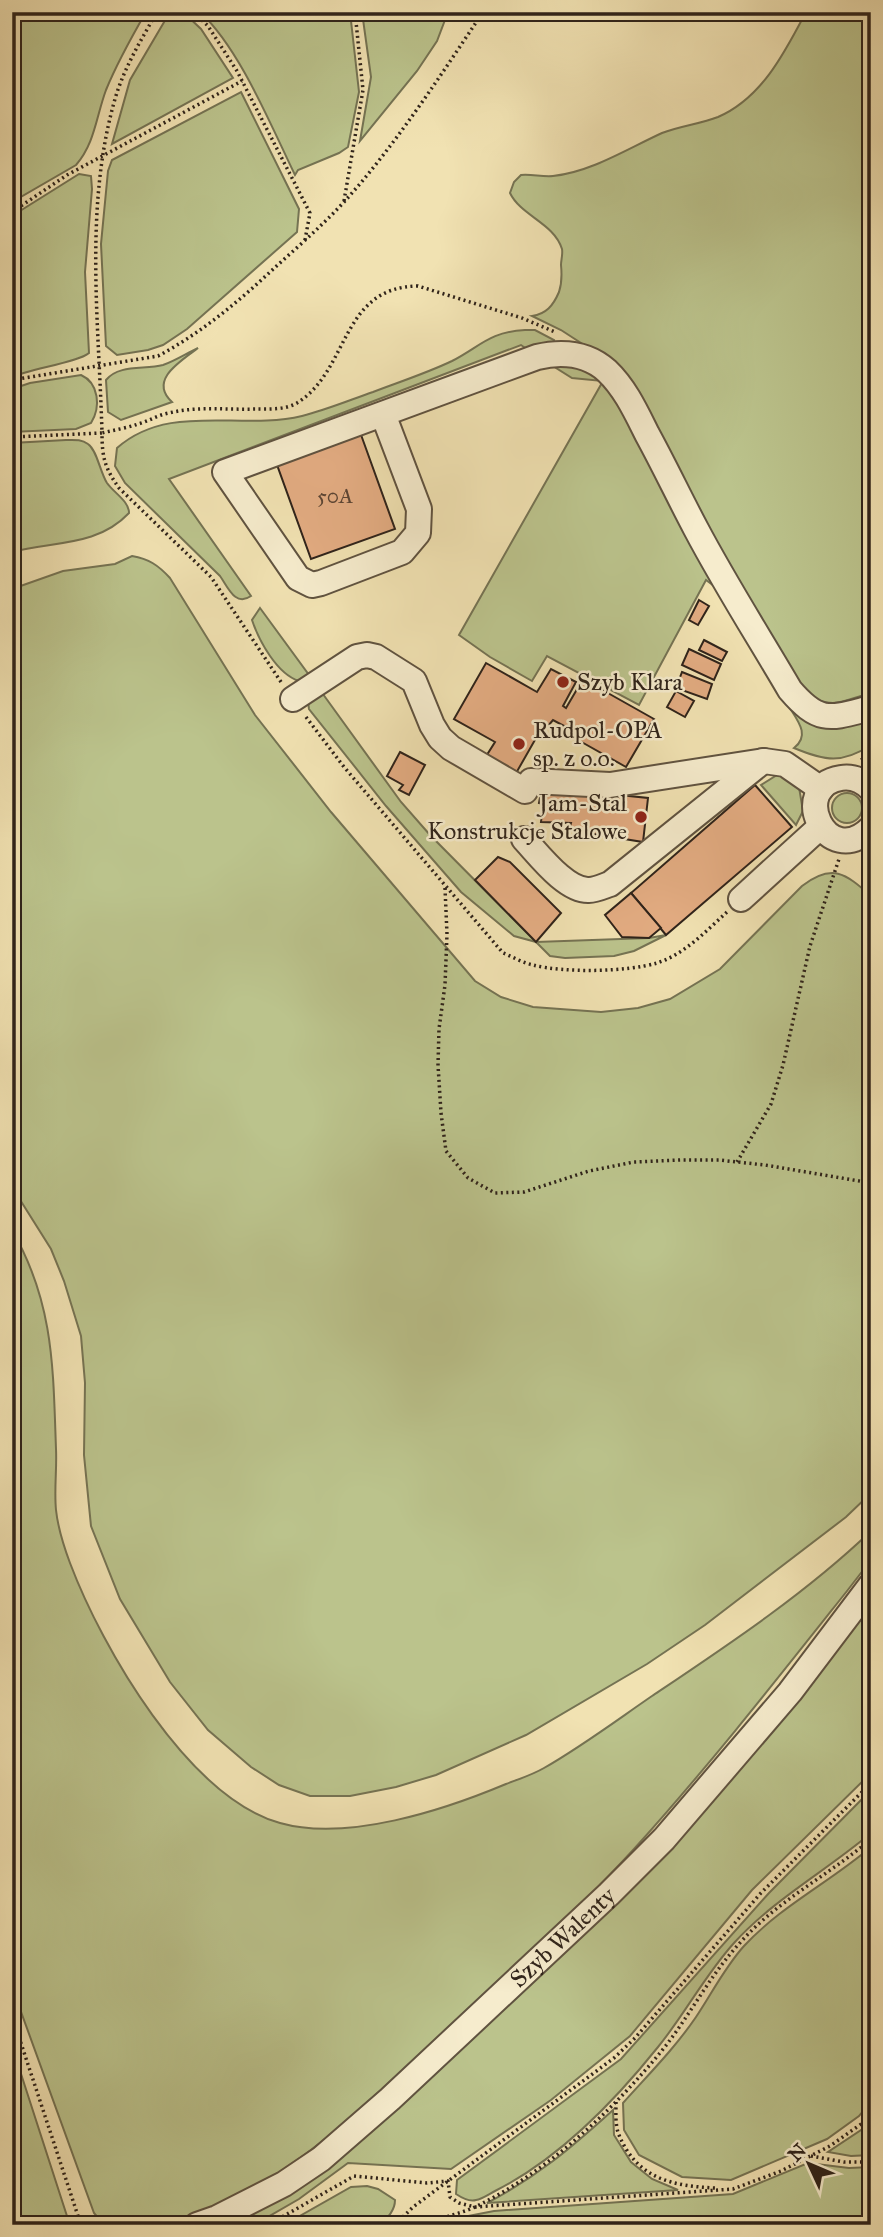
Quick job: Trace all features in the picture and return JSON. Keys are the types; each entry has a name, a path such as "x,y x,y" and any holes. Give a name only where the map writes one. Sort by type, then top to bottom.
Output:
{"street":[{"path":"383,414 419,509 418,533 402,552 321,583 305,583 298,578 225,472 537,357 571,353 604,369 617,381 632,404 698,532 790,690 804,706 821,716 843,716 871,708"},
{"path":"293,699 357,657 367,655 376,657 414,681 432,726 451,748 525,791 531,781 610,785 764,761 785,764 821,789"},
{"path":"524,839 574,887 589,890 610,884 764,761"},
{"path":"863,836 827,834 820,827 815,808 821,789 839,778 859,780 870,786"},
{"path":"741,899 820,827"},
{"name":"Szyb Walenty","path":"197,2225 217,2218 284,2184 321,2159 390,2099 609,1894 664,1839 790,1692 871,1585"}],"path":[{"path":"157,12 115,96 102,157 95,257 102,457 109,474 119,488 211,577 328,747 503,953 533,965 569,970 615,969 657,963 685,949 741,899"},
{"path":"194,12 208,26 242,81 310,213 305,240"},
{"path":"344,202 363,90 355,12"},
{"path":"12,382 158,356 177,346 223,313 344,202 397,135 482,12"},
{"path":"12,212 67,175 242,81"},
{"path":"12,436 102,433 137,425 168,412 275,409 294,405 321,379 361,311 370,301 382,293 404,286 418,286 522,318 555,332 588,359"},
{"path":"737,1162 771,1104 783,1065 810,946 863,836"},
{"path":"444,886 447,934 438,1065 446,1151 468,1178 495,1193 524,1192 589,1171 634,1162 681,1160 737,1162 871,1182"},
{"path":"395,2225 448,2181 628,2045 760,1894 871,1783"},
{"path":"427,2225 475,2207 524,2179 562,2151 616,2102 660,2053 738,1944 777,1907 871,1839"},
{"path":"12,2016 81,2225"},
{"path":"616,2102 618,2134 634,2160 653,2176 681,2186 730,2189"},
{"path":"448,2181 450,2197 458,2203 475,2207 730,2189 781,2171 810,2156 864,2122 871,2113"},
{"path":"810,2156 844,2162 871,2162"},
{"path":"268,2225 354,2176 427,2183 448,2181"}],"green space":[{"path":"12,12 146,12 110,80 91,139 82,157 76,165 12,202"},
{"path":"170,12 183,12 201,29 233,78 112,144 130,80"},
{"path":"200,12 350,12 359,92 348,147 298,170 295,175 241,67 215,28"},
{"path":"362,12 448,12 437,41 417,71 360,141 371,77"},
{"path":"806,12 871,12 871,693 833,703 808,696 584,345 532,316 548,308 559,292 562,249 552,233 522,208 510,193 514,182 521,175 553,176 581,170 662,133 718,117 734,109 760,86 771,72"},
{"path":"241,92 299,209 297,232 187,329 163,345 117,355 106,346 101,244 108,171 112,160"},
{"path":"79,174 91,176 92,189 85,272 89,353 12,377 12,216"},
{"path":"535,330 554,340 553,345 531,352 521,345 169,479 251,596 245,599 232,594 220,576 125,483 115,466 117,448 137,434 159,426 206,420 278,420 302,416 433,370 494,337"},
{"path":"198,348 176,365 165,379 166,394 172,402 121,420 108,412 106,380 111,375 125,370 163,365"},
{"path":"545,361 572,361 608,383 714,586 706,580 639,705 547,656 532,681 459,635 603,381 572,378"},
{"path":"81,375 95,389 97,403 91,423 76,429 12,432 12,389 30,383"},
{"path":"83,441 91,447 107,483 124,501 129,513 103,532 89,537 12,552 12,443"},
{"path":"132,556 153,563 170,578 255,715 331,812 475,981 501,997 533,1007 601,1012 638,1008 670,999 720,969 802,886 813,879 830,873 838,874 871,896 871,1493 846,1517 705,1625 647,1664 526,1735 436,1775 396,1787 350,1796 310,1796 279,1785 251,1767 208,1730 170,1682 120,1599 91,1526 84,1455 85,1383 81,1336 51,1249 12,1187 12,589 63,571 115,564"},
{"path":"260,608 309,675 299,681 283,671 270,656 252,620"},
{"path":"320,690 401,802 536,942 514,936 461,892 386,806 309,709 308,702"},
{"path":"788,705 871,716 871,745 842,758 824,758 794,748 802,738 802,733"},
{"path":"777,775 783,775 799,787 803,811 796,825 761,785"},
{"path":"847,793 858,797 862,808 858,819 847,823 836,819 832,808 836,797"},
{"path":"666,935 634,951 614,956 550,956 536,942"},
{"path":"12,1230 26,1257 44,1310 54,1390 57,1517 70,1563 84,1598 126,1676 152,1715 182,1752 213,1783 246,1808 280,1823 306,1828 365,1826 425,1813 525,1777 558,1760 709,1658 820,1576 871,1531 871,1560 847,1591 689,1786 634,1849 565,1920 346,2122 304,2155 230,2201 178,2220 152,2225 104,2225 94,2213 12,1987"},
{"path":"871,1599 871,1773 752,1890 630,2036 551,2100 451,2169 348,2163 299,2199 254,2225 220,2225 462,2046"},
{"path":"871,1790 871,1833 783,1899 734,1943 658,2047 584,2128 541,2163 486,2196 468,2200 456,2194 457,2180 621,2059 769,1893"},
{"path":"871,1847 871,2101 859,2116 827,2139 731,2180 682,2177 639,2155 624,2130 623,2103 688,2028 744,1946 790,1906"},
{"path":"12,2046 66,2213 70,2225 12,2225"},
{"path":"613,2110 614,2135 631,2162 652,2179 678,2190 487,2203 553,2161"},
{"path":"871,2121 871,2155 851,2156 828,2152 867,2126"},
{"path":"808,2163 849,2168 871,2167 871,2225 440,2225 453,2219 494,2211 733,2194"},
{"path":"367,2186 378,2189 395,2200 392,2211 380,2225 284,2225 351,2187"}],"building":[{"path":"360,432 395,529 311,559 276,462"},
{"path":"699,600 709,606 698,625 689,620"},
{"path":"704,640 727,652 722,661 699,650"},
{"path":"689,649 721,664 714,680 682,665"},
{"path":"486,663 537,692 551,669 576,682 563,706 566,708 583,679 654,719 626,767 578,740 581,735 553,720 548,726 544,724 515,775 485,758 495,742 454,719"},
{"path":"682,672 712,684 707,699 676,688"},
{"path":"676,691 694,701 685,717 667,707"},
{"path":"400,752 425,765 409,795 399,790 403,785 387,776"},
{"path":"755,785 792,827 666,935 631,893"},
{"path":"542,787 648,798 643,842 569,830 571,823 541,822 543,804 539,803"},
{"path":"498,857 510,862 561,913 536,942 475,880"},
{"path":"631,893 661,928 649,938 622,937 605,915"}],"waterway":[{"path":"12,19 21,12"}],"place":[{"name":"Szyb Klara","path":"563,682"},
{"name":"Rudpol-OPA sp. z o.o.","path":"519,744"},
{"name":"Jam-Stal Konstrukcje Stalowe","path":"641,817"}]}
